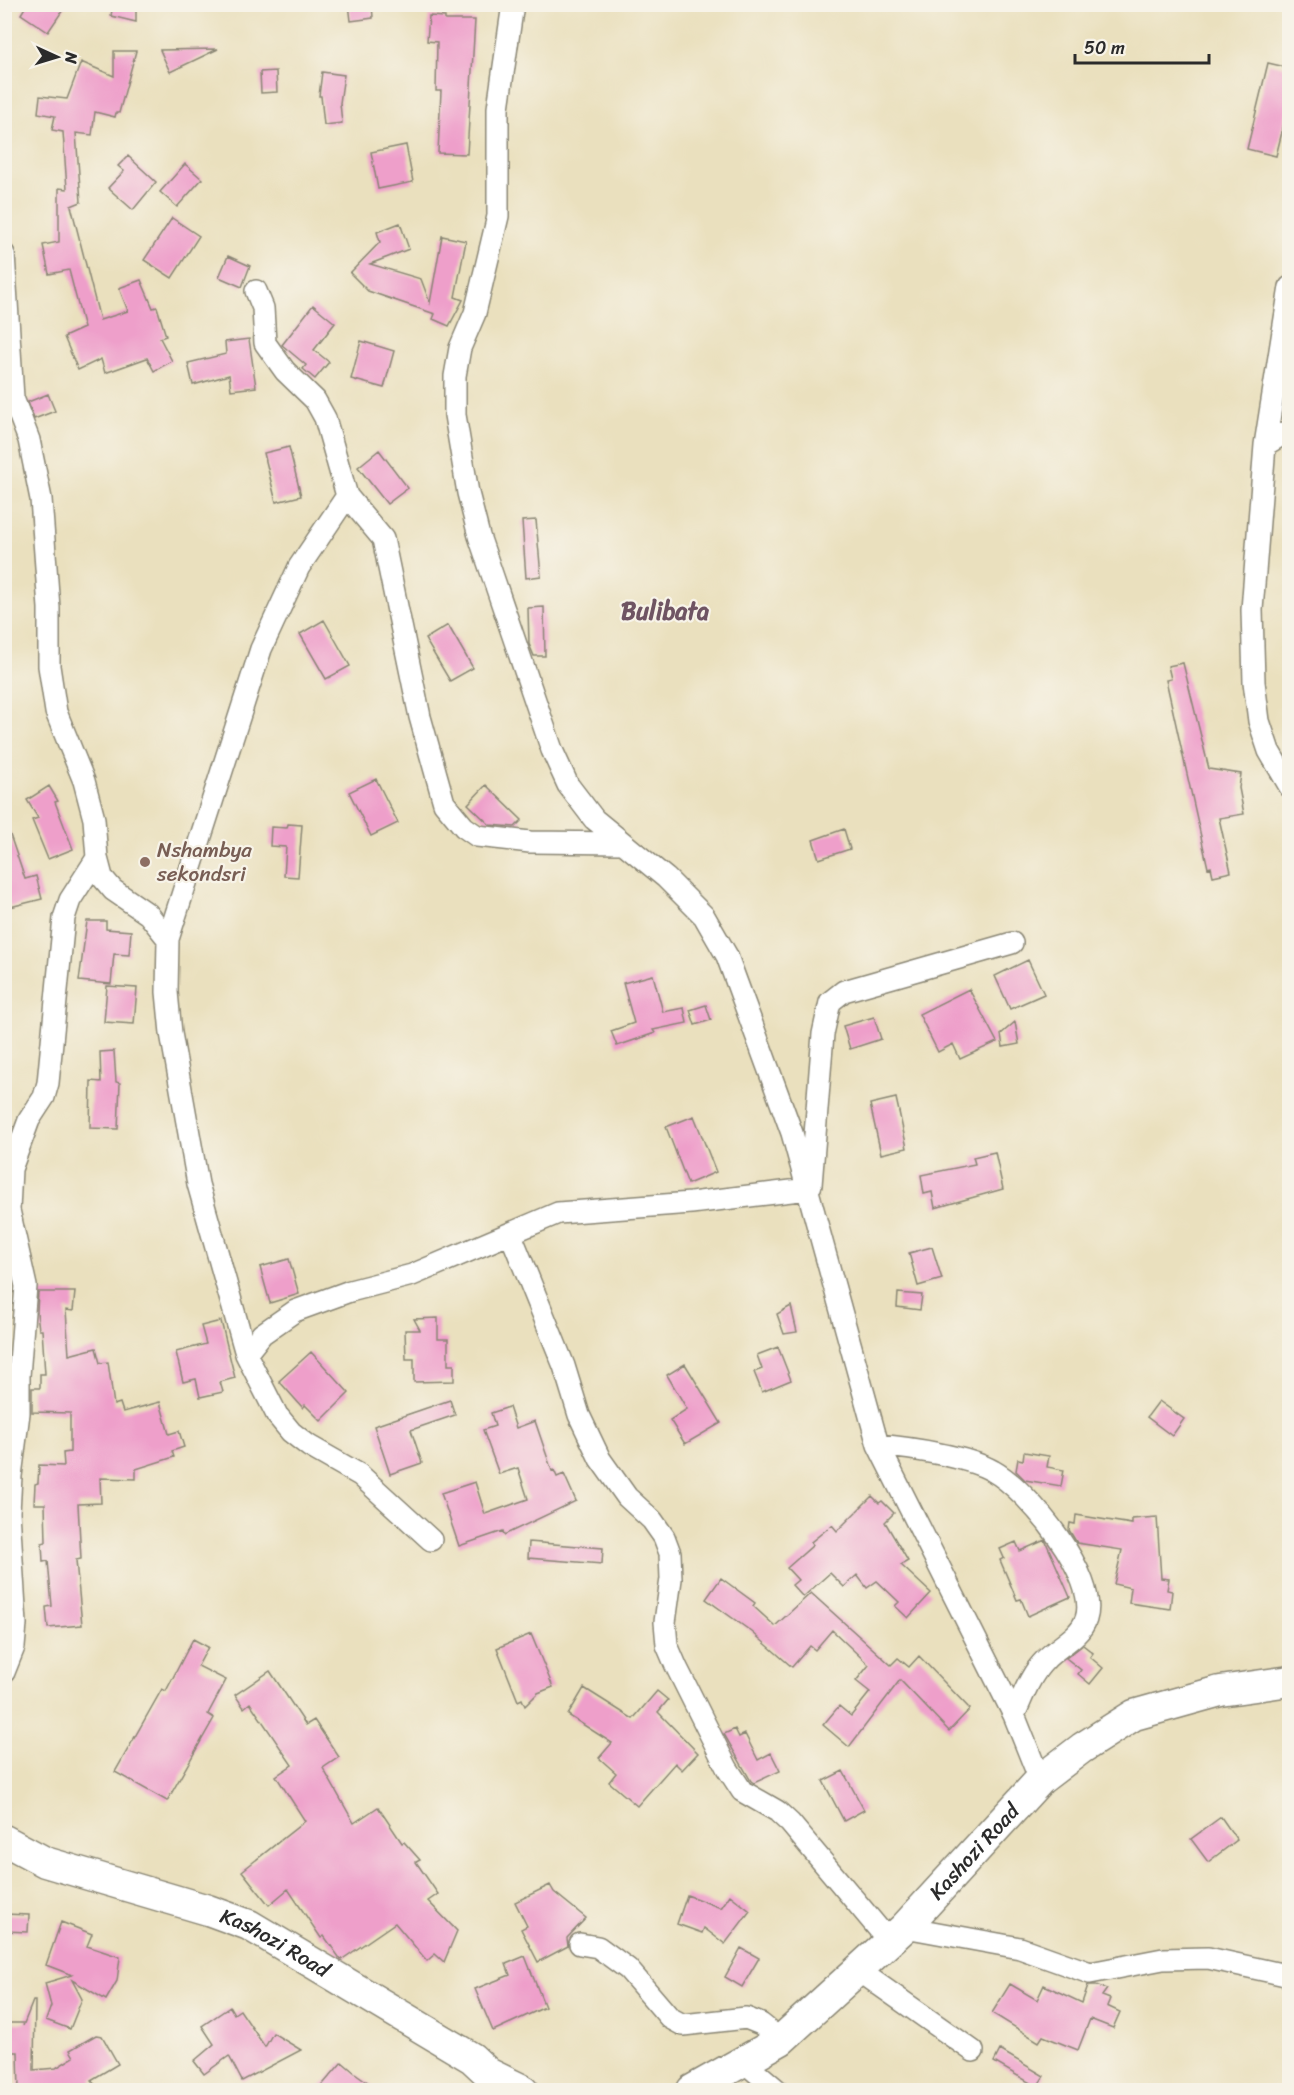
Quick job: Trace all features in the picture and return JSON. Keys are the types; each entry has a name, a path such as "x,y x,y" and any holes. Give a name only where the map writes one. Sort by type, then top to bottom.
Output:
{"main road":[{"name":"Kashozi Road","path":"692,2091 781,2040 896,1934 1040,1780 1082,1748 1134,1716 1220,1691 1290,1681"},
{"name":"Kashozi Road","path":"4,1840 45,1862 208,1910 249,1925 472,2058 492,2082 524,2091"}],"street":[{"path":"513,4 498,108 498,216 475,313 457,361 455,415 468,493 479,536 552,750 578,800 594,819 666,878 705,916 727,956 759,1039 809,1193 878,1445 1014,1715 1040,1780"},
{"path":"4,254 13,398 29,440 41,499 49,608 49,666 56,712 84,781 94,819 97,858 102,877 113,890 148,914 168,939"},
{"path":"1290,287 1265,445 1252,610 1254,682 1259,721 1269,751 1290,787"},
{"path":"256,291 263,308 265,343 279,364 315,399 329,429 347,496 383,539 420,717 444,803 464,827 477,836 530,842 623,843"},
{"path":"1265,445 1290,430"},
{"path":"347,496 299,567 261,649 168,939 167,992 171,1034 198,1184 246,1354 277,1415 291,1432 309,1446 360,1475 431,1540"},
{"path":"4,1672 14,1647 16,1624 9,1512 10,1476 19,1413 26,1286 9,1209 11,1169 24,1130 44,1097 48,1083 64,918 70,900 97,858"},
{"path":"809,1193 823,1034 830,1002 844,991 1012,943"},
{"path":"246,1354 262,1334 295,1311 350,1291 412,1275 511,1235 558,1213 809,1193"},
{"path":"511,1235 564,1366 579,1415 600,1459 627,1497 652,1520 664,1537 670,1553 671,1579 665,1622 668,1645 727,1768 742,1791 777,1811 790,1823 896,1934 1020,1948 1090,1973 1163,1959 1208,1958 1290,1976"},
{"path":"878,1445 907,1448 982,1466 996,1472 1054,1531 1083,1578 1088,1594 1088,1616 1083,1627 1045,1660 1030,1679 1014,1715"},
{"path":"580,1944 598,1947 628,1969 670,2018 683,2025 746,2018 761,2024 781,2040"},
{"path":"858,1970 973,2051"},
{"path":"742,2061 777,2091"}],"building":[{"path":"27,4 67,4 48,32 21,14"},
{"path":"113,4 136,4 136,22 111,16"},
{"path":"349,4 372,4 373,18 351,21"},
{"path":"429,16 445,17 445,20 475,20 467,154 438,153 441,91 436,91 437,42 427,41"},
{"path":"218,49 170,72 160,50"},
{"path":"114,51 136,51 119,113 116,113 115,117 95,112 92,135 76,133 81,202 71,206 100,320 128,311 119,288 141,280 153,308 157,307 166,336 160,338 172,361 154,371 147,358 105,373 101,359 78,370 64,337 84,328 69,270 49,274 43,245 59,242 59,188 67,189 63,132 52,130 55,116 38,113 40,96 67,99 81,62 114,76"},
{"path":"1268,63 1290,68 1290,100 1276,156 1247,149"},
{"path":"276,71 277,92 261,93 260,72"},
{"path":"322,72 344,75 340,103 342,123 324,125 321,96 319,96"},
{"path":"406,145 413,182 378,189 371,152"},
{"path":"128,156 156,182 133,210 108,188 124,171 118,166"},
{"path":"185,164 202,179 177,207 160,192"},
{"path":"172,218 199,236 172,278 144,260"},
{"path":"400,223 409,249 370,264 421,279 430,303 442,236 466,241 455,297 463,300 449,326 433,319 435,314 368,291 350,273 380,242 377,232"},
{"path":"228,256 250,266 242,287 219,277"},
{"path":"313,305 335,323 314,350 329,362 315,379 303,369 306,365 282,345"},
{"path":"249,339 256,387 231,390 229,375 193,385 188,363 226,354 225,342"},
{"path":"361,341 394,351 384,388 351,379"},
{"path":"48,394 55,411 34,419 28,402"},
{"path":"289,447 301,496 276,502 264,453"},
{"path":"379,450 408,488 387,504 358,467"},
{"path":"536,520 541,576 526,578 522,521"},
{"path":"544,607 545,656 534,656 529,644 528,608"},
{"path":"324,620 350,666 326,679 300,634"},
{"path":"448,625 473,668 450,681 425,639"},
{"path":"1183,663 1209,769 1241,774 1239,788 1244,814 1219,818 1231,872 1213,876 1211,867 1208,868 1166,680 1171,679 1168,666"},
{"path":"376,779 398,823 371,836 349,792"},
{"path":"486,785 522,820 515,827 490,825 468,804"},
{"path":"49,786 58,801 55,802 73,849 48,859 32,820 38,818 27,800"},
{"path":"288,824 302,825 298,877 284,876 286,847 270,846 271,827 287,828"},
{"path":"844,829 850,849 819,859 813,840"},
{"path":"4,832 9,832 25,879 36,876 42,899 10,907 4,887"},
{"path":"87,921 106,921 106,929 131,931 129,955 114,954 111,984 79,981"},
{"path":"1028,960 1044,994 1010,1009 995,976"},
{"path":"653,975 663,1012 684,1008 687,1023 653,1030 655,1033 617,1046 611,1031 634,1023 623,983"},
{"path":"107,986 137,988 134,1024 104,1022"},
{"path":"969,989 997,1042 960,1059 953,1044 938,1052 919,1014"},
{"path":"706,1005 711,1020 695,1025 690,1010"},
{"path":"874,1017 881,1039 850,1049 843,1026"},
{"path":"1015,1022 1019,1044 1003,1047 1001,1034"},
{"path":"114,1051 116,1082 120,1083 118,1129 90,1128 91,1081 101,1082 100,1052"},
{"path":"896,1098 907,1148 881,1154 870,1104"},
{"path":"694,1116 716,1172 688,1184 666,1127"},
{"path":"995,1152 1003,1189 935,1208 932,1192 924,1194 921,1175 975,1164 973,1157"},
{"path":"932,1247 942,1279 918,1286 909,1253"},
{"path":"289,1259 299,1294 270,1303 260,1267"},
{"path":"38,1292 75,1292 73,1311 66,1310 69,1355 96,1348 100,1363 108,1362 114,1405 120,1403 123,1412 160,1402 169,1434 179,1431 184,1447 172,1451 174,1457 136,1469 136,1479 100,1478 101,1503 78,1504 81,1559 76,1560 82,1625 48,1628 46,1607 52,1606 48,1561 43,1562 42,1543 46,1542 45,1504 34,1504 35,1484 38,1483 39,1465 64,1466 63,1453 70,1452 70,1413 32,1412 32,1388 40,1388 40,1374 45,1374 42,1330 39,1330 37,1312"},
{"path":"898,1293 922,1295 920,1310 897,1307"},
{"path":"791,1306 797,1332 784,1334 777,1314"},
{"path":"438,1318 438,1339 448,1339 448,1365 454,1365 454,1381 414,1382 414,1359 406,1359 405,1330 420,1330 414,1319"},
{"path":"221,1321 235,1378 220,1382 223,1392 200,1397 196,1379 183,1382 176,1352 206,1344 201,1326"},
{"path":"778,1347 791,1380 762,1392 754,1372 762,1369 757,1355"},
{"path":"311,1352 349,1393 321,1421 305,1405 303,1408 279,1381"},
{"path":"685,1364 721,1423 685,1444 670,1420 687,1409 667,1375"},
{"path":"450,1400 455,1415 411,1430 422,1463 390,1474 374,1426"},
{"path":"1159,1401 1184,1419 1172,1436 1147,1417"},
{"path":"509,1407 516,1428 535,1421 552,1471 554,1470 557,1477 564,1474 576,1501 504,1535 503,1531 459,1546 441,1493 475,1482 485,1514 528,1499 518,1468 499,1474 483,1430 495,1426 491,1413"},
{"path":"1024,1452 1049,1456 1047,1467 1064,1470 1061,1486 1025,1480 1016,1471 1018,1459 1023,1460"},
{"path":"872,1496 879,1503 882,1501 894,1513 885,1522 908,1561 901,1565 931,1593 908,1618 895,1606 899,1602 877,1581 867,1588 857,1575 844,1587 830,1573 803,1597 792,1585 798,1580 787,1568 813,1545 811,1542 832,1525 837,1531"},
{"path":"1076,1515 1132,1524 1132,1519 1157,1517 1161,1578 1169,1579 1167,1590 1172,1591 1170,1609 1129,1603 1131,1588 1114,1584 1122,1550 1077,1543 1069,1530 1070,1523 1075,1524"},
{"path":"1045,1540 1070,1597 1028,1616 1021,1599 1017,1600 1000,1560 1004,1558 1000,1549 1016,1542 1020,1551"},
{"path":"529,1542 603,1548 602,1564 528,1558"},
{"path":"721,1578 755,1603 753,1606 775,1626 811,1593 891,1665 898,1658 909,1667 919,1656 970,1709 949,1731 900,1680 849,1747 823,1725 839,1706 851,1716 870,1692 856,1681 869,1665 832,1630 815,1650 810,1646 792,1667 752,1632 706,1599"},
{"path":"531,1634 553,1687 538,1693 525,1706 522,1699 518,1701 497,1648"},
{"path":"193,1639 208,1647 198,1666 226,1680 208,1714 214,1718 167,1801 115,1772 162,1689 166,1691"},
{"path":"1083,1645 1093,1653 1090,1657 1103,1668 1090,1684 1078,1674 1081,1670 1066,1658"},
{"path":"270,1671 306,1725 314,1720 339,1757 323,1768 354,1823 378,1807 402,1843 404,1842 420,1860 416,1862 438,1894 428,1901 457,1931 444,1962 435,1954 427,1961 395,1923 341,1960 324,1936 321,1938 288,1889 269,1905 242,1871 305,1821 276,1776 292,1765 250,1703 244,1708 235,1695"},
{"path":"584,1688 633,1719 657,1691 668,1700 658,1712 698,1753 682,1770 675,1763 637,1806 609,1782 616,1773 599,1758 612,1743 568,1715"},
{"path":"735,1729 739,1737 745,1734 758,1760 771,1753 780,1771 754,1783 751,1781 724,1734"},
{"path":"843,1771 864,1810 844,1821 823,1781"},
{"path":"1221,1817 1237,1840 1208,1862 1191,1839"},
{"path":"550,1885 554,1892 586,1918 567,1938 568,1946 538,1962 521,1929 527,1926 515,1902"},
{"path":"687,1895 721,1908 730,1895 750,1911 725,1944 704,1928 702,1933 677,1924"},
{"path":"4,1914 29,1915 28,1932 4,1931"},
{"path":"61,1922 92,1934 87,1946 120,1957 117,1981 106,2000 72,1980 82,1999 70,2029 46,2020 51,2006 45,1983 72,1975 46,1965"},
{"path":"741,1948 759,1958 742,1987 725,1977"},
{"path":"525,1956 545,2007 493,2031 475,1989 510,1975 506,1964"},
{"path":"1010,1984 1037,2000 1044,1985 1082,2003 1088,1985 1096,1985 1107,1989 1102,1996 1110,1999 1107,2006 1120,2012 1113,2028 1090,2019 1078,2050 1043,2036 1039,2042 992,2013"},
{"path":"33,2001 35,2001 34,2070 56,2068 74,2057 70,2050 96,2035 102,2036 118,2064 91,2080 100,2091 19,2091 18,2052 6,2052 6,2023 24,2023 23,2026"},
{"path":"230,2007 234,2014 240,2010 265,2047 273,2033 301,2050 242,2081 229,2056 204,2074 194,2061 214,2044 202,2026"},
{"path":"1000,2050 1044,2076 1037,2087 994,2062"},
{"path":"342,2062 355,2073 380,2091 317,2091"}],"place":[{"name":"Nshambya sekondsri","path":"145,862"}],"district":[{"name":"Bulibata","path":"665,611"}]}
